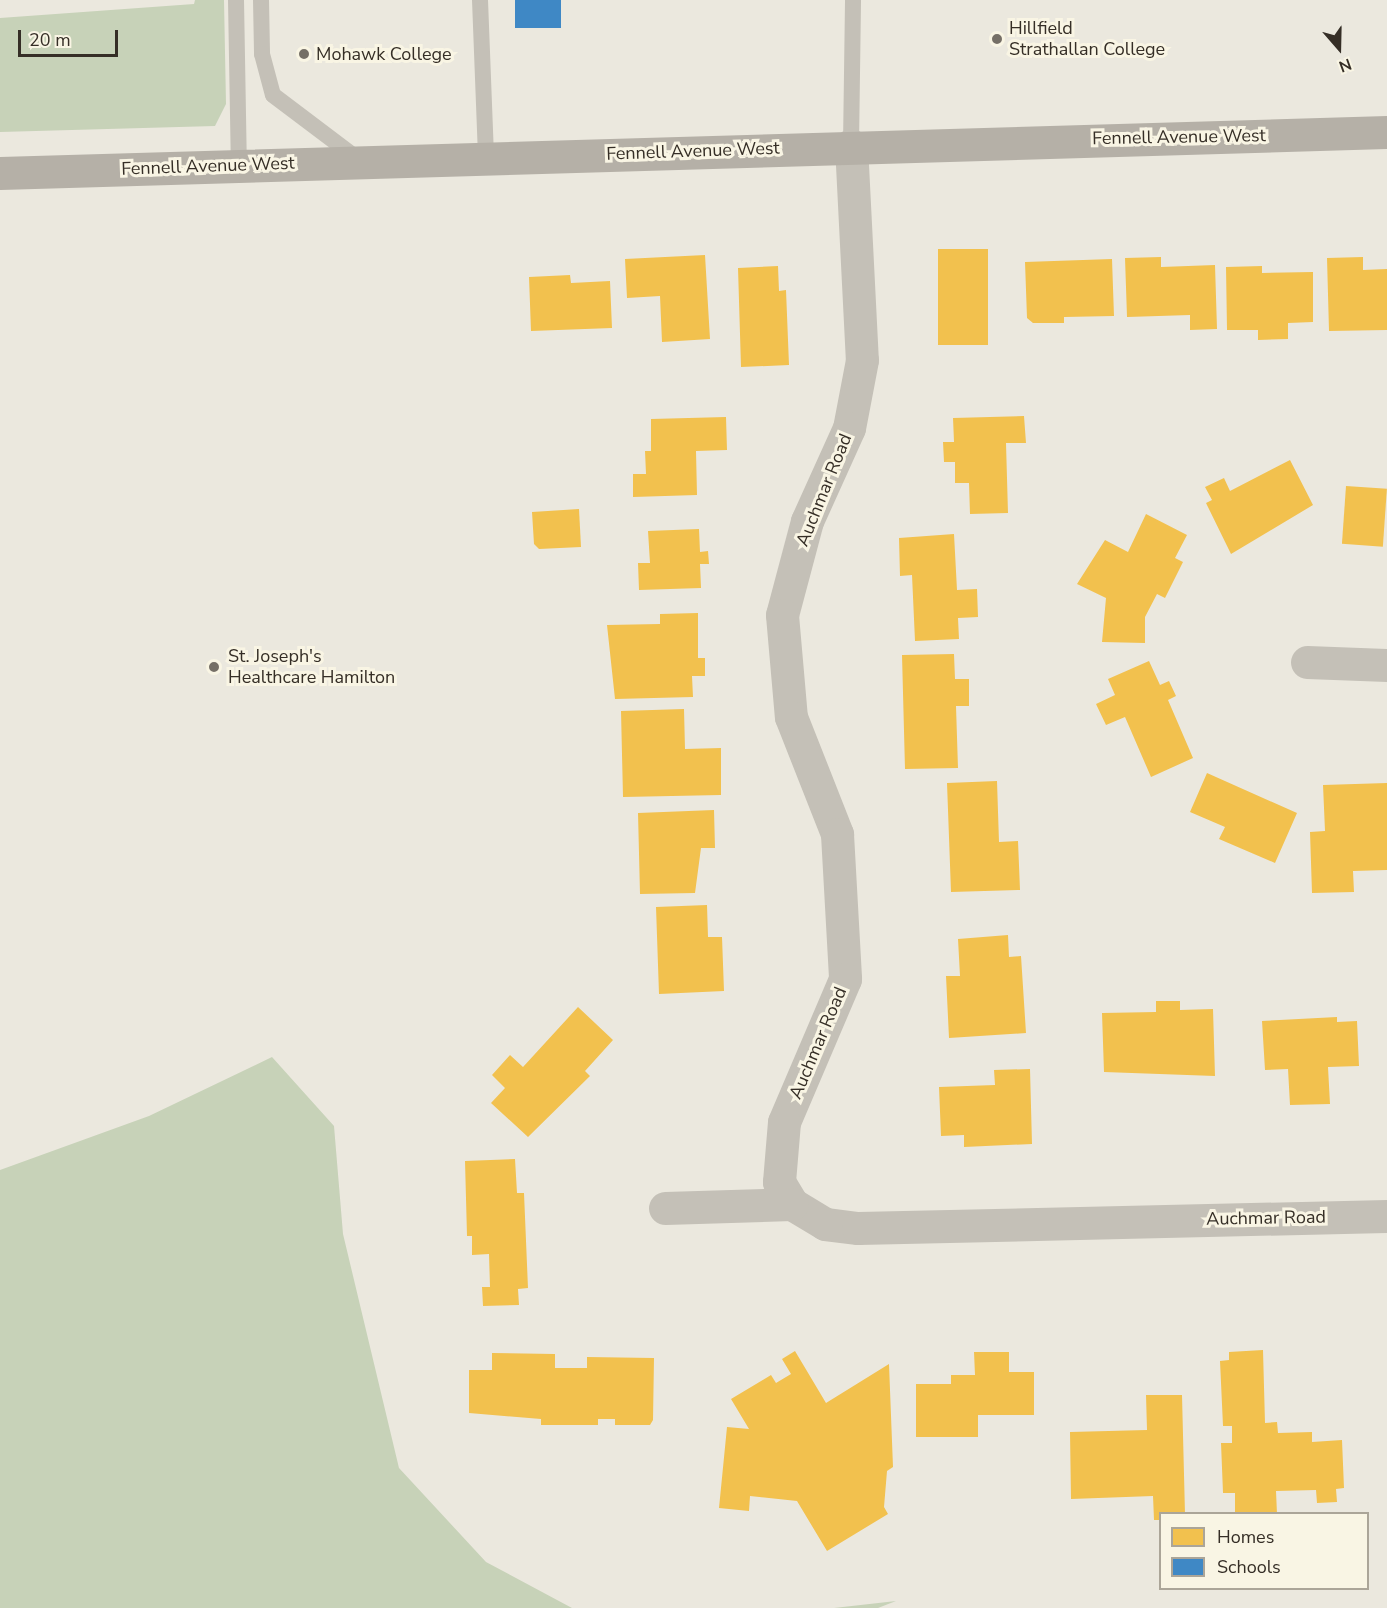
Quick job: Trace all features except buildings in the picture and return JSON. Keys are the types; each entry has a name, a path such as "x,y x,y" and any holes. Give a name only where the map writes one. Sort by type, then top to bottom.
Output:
{"main road":[{"name":"Fennell Avenue West","path":"0,173 850,145 1387,132"}],"street":[{"name":"Auchmar Road","path":"850,145 862,360 849,428 807,521 782,615 791,717 837,834 845,979 784,1122 779,1182 792,1204 825,1224 858,1228 1387,1216"},
{"path":"1307,662 1387,665"},
{"path":"665,1208 792,1204"}],"lane":[{"path":"236,0 239,165"},
{"path":"261,0 262,54 273,94 360,160"},
{"path":"480,0 486,158"},
{"path":"850,145 853,0"}],"green space":[{"path":"195,0 224,0 226,104 215,126 0,132 0,18 194,4"},
{"path":"272,1057 334,1126 343,1234 399,1468 486,1562 572,1608 0,1608 0,1170 149,1116"},
{"path":"896,1601 878,1608 834,1608"}],"place":[{"name":"Hillfield Strathallan College","path":"997,39"},
{"name":"Mohawk College","path":"304,54"},
{"name":"St. Joseph's Healthcare Hamilton","path":"214,667"}]}
